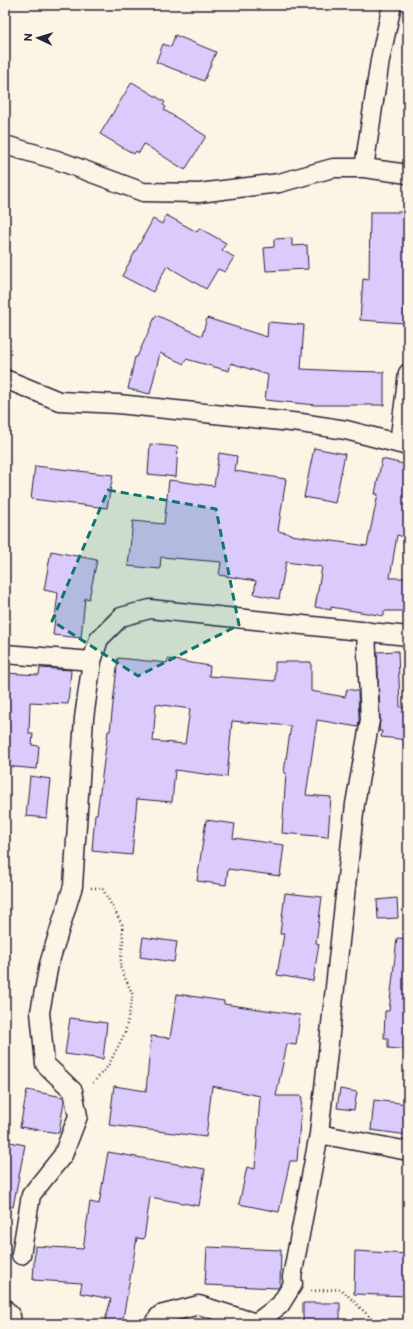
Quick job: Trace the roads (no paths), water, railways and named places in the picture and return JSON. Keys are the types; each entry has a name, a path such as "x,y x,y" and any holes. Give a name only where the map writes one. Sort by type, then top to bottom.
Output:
{"street":[{"path":"364,168 380,60 392,5"},
{"path":"5,144 57,160 143,192 199,193 279,183 334,168 364,168 408,174"},
{"path":"5,379 59,401 118,404 301,423 346,430 404,445 408,373"},
{"path":"21,1255 31,1195 63,1155 78,1116 73,1091 45,1064 40,1012 48,964 73,886 84,718 92,661 99,640 120,617 150,609 408,636"},
{"path":"153,1324 160,1316 199,1305 256,1323 280,1305 293,1284 292,1277 319,1134 355,804 370,720 366,631"},
{"path":"5,654 92,661"},
{"path":"319,1134 408,1151"},
{"path":"5,1309 11,1316 12,1324"}]}
